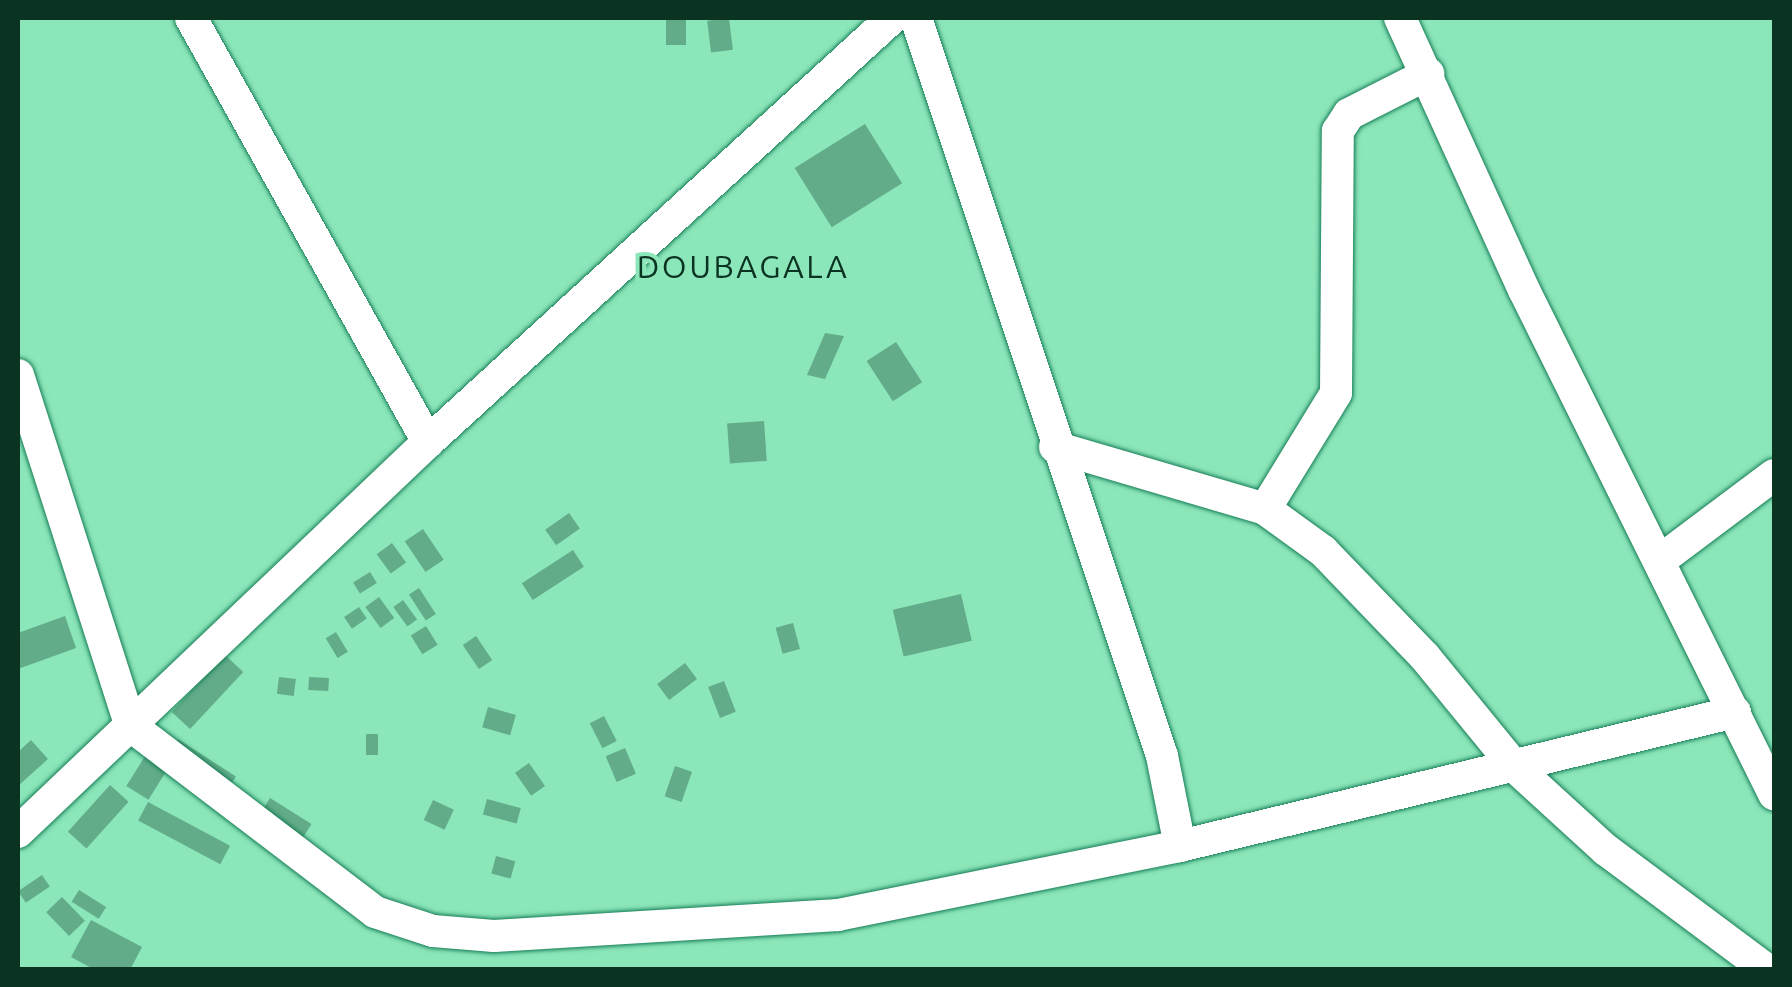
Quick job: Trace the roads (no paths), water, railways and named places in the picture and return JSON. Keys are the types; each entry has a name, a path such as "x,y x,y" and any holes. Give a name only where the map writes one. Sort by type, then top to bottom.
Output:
{"street":[{"path":"191,18 428,442"},
{"path":"18,832 428,442 892,18"},
{"path":"916,18 1055,447 1162,756 1180,846"},
{"path":"1400,18 1524,290 1662,559 1680,610 1774,794"},
{"path":"1265,509 1336,393 1338,131 1349,114 1428,74"},
{"path":"18,375 131,726 375,912 464,935 838,915 1180,846 1735,712"},
{"path":"1055,447 1265,509 1323,551 1425,657 1514,766 1606,850 1768,970"},
{"path":"1662,559 1774,475"}],"district":[{"name":"DOUBAGALA","path":"743,266"}]}
